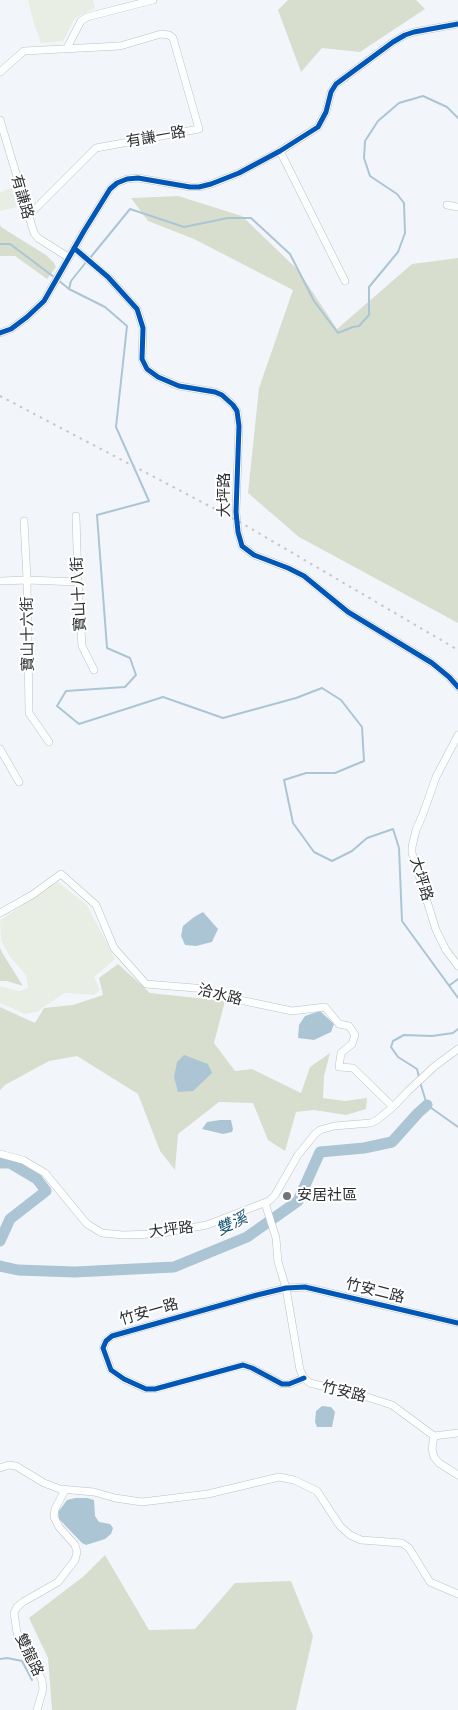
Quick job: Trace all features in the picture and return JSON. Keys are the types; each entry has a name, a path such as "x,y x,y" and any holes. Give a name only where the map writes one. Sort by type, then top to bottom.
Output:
{"street":[{"path":"0,72 24,51 68,48 81,22 87,18 153,0"},
{"path":"0,333 10,329 27,317 44,301 68,257 110,189 116,183 138,178 190,187 204,186 239,173 280,151 318,127 326,112 331,92 336,84 405,35 458,24"},
{"name":"有謙一路","path":"28,216 96,148 199,129 173,38 169,35 161,34 120,46 68,48"},
{"name":"有謙路","path":"0,120 34,233 38,238 68,257"},
{"path":"280,151 345,281"},
{"path":"447,205 458,208"},
{"name":"大坪路","path":"74,248 116,285 137,309 143,328 142,360 147,369 158,377 179,386 215,392 234,405 237,411 239,426 236,512 238,532 242,546 254,555 304,576 348,612 432,663 449,677 458,688"},
{"name":"寶山十八街","path":"76,516 82,646 94,670"},
{"name":"寶山十六街","path":"24,520 30,714 49,742"},
{"path":"0,581 78,582"},
{"name":"大坪路","path":"458,735 436,777 416,830 412,847 436,930 446,950 458,966"},
{"path":"0,749 19,782"},
{"name":"洽水路","path":"0,913 32,895 61,874 96,905 114,948 146,984 207,989 235,999 292,1011 325,1007 339,1024 349,1026 355,1035 352,1044 341,1053 339,1067 353,1068 393,1107"},
{"name":"大坪路","path":"0,1154 16,1157 45,1173 87,1224 102,1233 124,1235 157,1234 189,1229 220,1221 265,1203 276,1195 298,1155 320,1130 334,1126 370,1123 377,1120 435,1066 458,1050"},
{"name":"竹安路","path":"265,1203 276,1238 278,1262 286,1288 300,1370 304,1378 310,1383 392,1405 434,1436"},
{"name":"竹安二路","path":"286,1288 305,1287 458,1323"},
{"name":"竹安一路","path":"286,1288 112,1336 106,1341 103,1348 111,1370 124,1379 146,1389 155,1389 244,1365 282,1384 289,1384 304,1378"},
{"path":"458,1433 434,1436 432,1449 434,1457 439,1463 458,1475"},
{"path":"0,1468 9,1465 16,1466 52,1487 65,1490 94,1492 116,1498 150,1502 208,1494 279,1477 294,1480 317,1491 340,1526 350,1535 361,1540 402,1542 410,1548 430,1582 458,1594"},
{"name":"雙龍路","path":"37,1710 43,1689 42,1680 17,1632 14,1613 23,1602 58,1582 75,1560 77,1552 75,1545 59,1527 54,1517 55,1509 65,1490"}],"shaded area":[{"path":"28,0 93,0 95,8 75,18 63,41 41,43"},
{"path":"12,188 17,207 0,211 0,192"},
{"path":"58,882 87,905 115,959 94,977 100,990 94,995 64,993 37,1012 25,1014 0,1003 0,986 19,991 28,988 26,975 10,957 1,940 0,920"}],"green space":[{"path":"288,0 416,0 425,9 360,52 322,48 301,72 278,10"},
{"path":"178,196 242,216 298,270 337,329 412,264 458,258 458,623 299,537 248,493 259,388 293,290 194,239 148,221 131,198"},
{"path":"0,224 1,227 46,255 54,263 56,267 47,279 15,256 0,256"},
{"path":"0,948 3,954 23,986 0,981"},
{"path":"118,964 150,993 225,1001 214,1043 235,1071 252,1069 301,1093 310,1067 330,1053 324,1076 323,1098 345,1101 367,1098 366,1109 346,1115 314,1110 296,1112 285,1151 268,1140 253,1103 219,1102 178,1134 175,1170 160,1151 138,1094 77,1056 49,1061 5,1085 0,1090 0,1007 35,1023 44,1008 73,1005 103,995 99,978"},
{"path":"105,1555 149,1630 195,1629 235,1583 291,1581 313,1636 296,1710 52,1710 48,1658 29,1618 84,1576"}],"water":[{"path":"203,912 218,929 212,942 196,946 185,945 181,936 183,926"},
{"path":"320,1011 334,1024 331,1032 314,1040 298,1038 299,1025 305,1016"},
{"path":"184,1055 208,1064 212,1073 193,1091 178,1092 174,1077 177,1062"},
{"path":"231,1120 232,1132 223,1134 202,1129 207,1122"},
{"path":"322,1406 331,1407 335,1412 332,1427 317,1427 315,1422 316,1411"},
{"path":"75,1498 94,1500 95,1516 99,1522 110,1524 113,1528 111,1534 105,1539 86,1545 82,1543 59,1519 58,1512 67,1500"}],"waterway":[{"path":"90,258 130,209 184,227 228,218 251,218 290,254 314,301 338,333 359,326 369,315 369,287 398,252 405,233 404,203 397,194 370,176 364,158 365,141 378,121 399,103 423,96 447,107 458,118"},
{"path":"0,244 10,244 54,277"},
{"path":"87,261 71,281 69,289 105,307 127,326 116,427 149,501 97,515 107,648 130,658 136,675 125,687 66,691 57,706 79,724 163,697 223,718 296,698 322,688 341,700 362,727 364,761 335,773 306,773 284,780 293,823 314,852 332,861 352,851 367,838 393,829 399,848 402,921 458,998"},
{"path":"58,280 69,289"},
{"path":"450,985 458,979"},
{"path":"419,1077 417,1069 398,1057 391,1047 393,1041 404,1035 432,1036 453,1033 458,1029"},
{"path":"420,1082 427,1105 458,1127"},
{"name":"雙溪","path":"0,1266 18,1270 75,1272 174,1267 247,1237 298,1201 320,1152 364,1148 392,1142 427,1105"},
{"name":"雙溪","path":"0,1163 10,1163 37,1179 46,1191 10,1219 0,1241"},
{"path":"0,1659 7,1658 22,1661 32,1680"}],"railway":[{"path":"0,396 238,521 458,650"}],"cycle path":[{"path":"0,333 11,329 44,301 84,231 110,189 117,183 127,179 138,178 199,187 239,173 280,151 318,127 326,112 331,92 336,84 393,42 414,32 458,24"},
{"path":"74,248 108,277 137,309 143,328 142,359 147,369 158,377 179,386 215,392 222,395 237,411 239,426 236,512 238,532 242,546 254,555 304,576 348,612 432,663 458,687"},
{"path":"304,1378 289,1384 282,1384 243,1365 155,1389 146,1389 124,1379 111,1370 103,1348 106,1341 112,1336 286,1288 305,1287 458,1323"}],"place":[{"name":"安居社區","path":"287,1196"}]}
